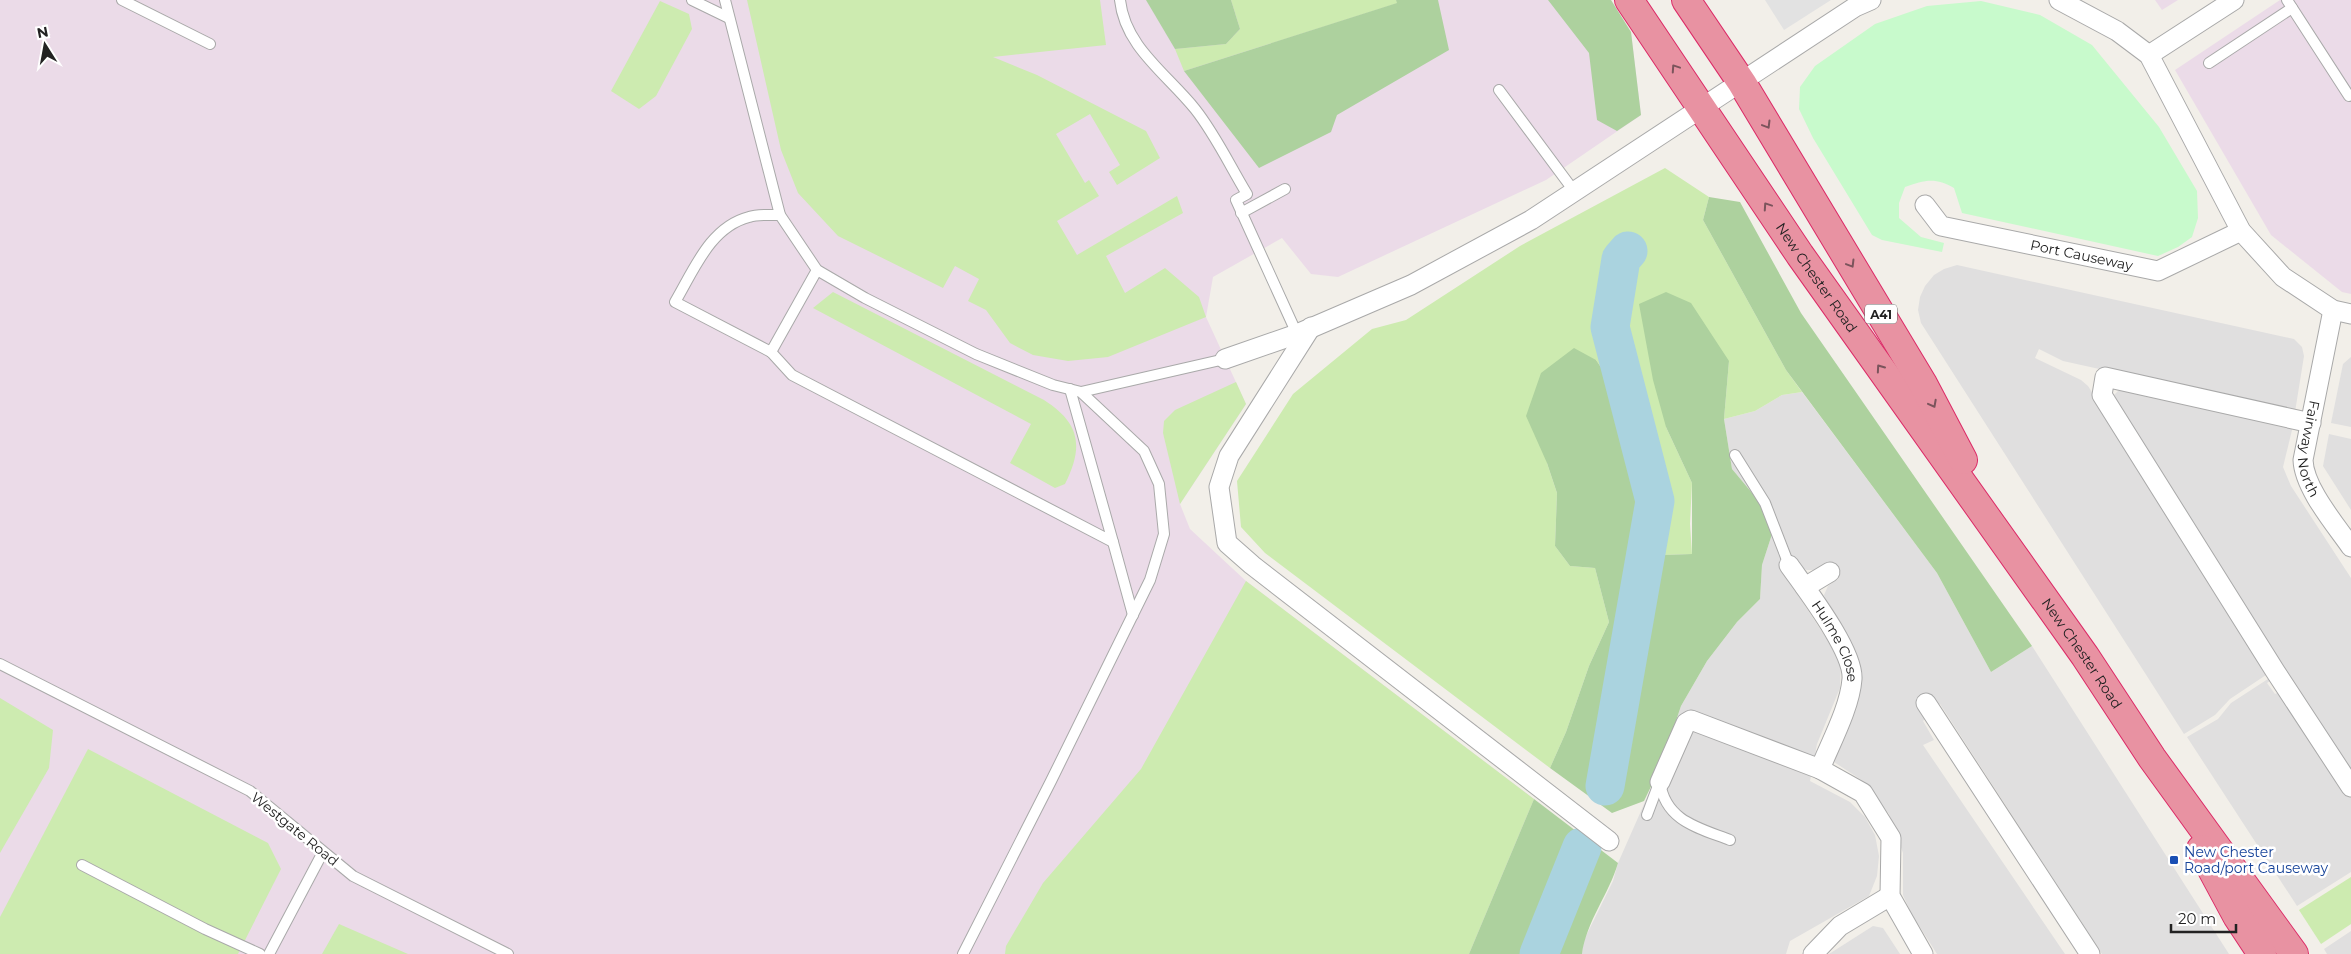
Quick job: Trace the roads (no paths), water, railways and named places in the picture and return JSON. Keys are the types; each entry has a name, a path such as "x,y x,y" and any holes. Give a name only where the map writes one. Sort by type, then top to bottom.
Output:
{"highway":[{"name":"New Chester Road","path":"1630,0 1800,255 2085,656 2152,758 2287,952"},
{"name":"New Chester Road","path":"1686,0 1742,83 1923,384 2010,549"},
{"name":"New Chester Road","path":"2152,758 2237,916 2262,954"}],"street":[{"path":"1225,359 1304,330 1411,285 1531,220 1703,109 1855,7 1870,0"},
{"path":"2059,0 2117,31 2149,56 2241,231 2283,277 2342,312"},
{"path":"2149,56 2234,0"},
{"name":"Port Causeway","path":"1925,205 1941,226 2158,271 2241,231"},
{"name":"Fairway North","path":"2342,312 2302,460 2303,471 2308,483 2351,547"},
{"path":"1304,330 1229,456 1219,487 1227,543 1252,565 1610,841"},
{"path":"2311,423 2105,377 2102,395 2275,671 2351,787"},
{"name":"Hulme Close","path":"1789,565 1832,628 1848,660 1852,676 1850,695 1820,769"},
{"name":"Hulme Close","path":"1805,587 1830,572"},
{"path":"1926,703 2090,954"},
{"path":"1660,782 1686,723 1692,720 1820,769 1863,793 1891,838 1890,896 1923,954"},
{"path":"1813,954 1840,926 1890,896"}],"lane":[{"path":"122,0 210,44"},
{"path":"692,0 729,18"},
{"path":"724,0 780,215 817,270 865,298 976,354 1053,385 1081,392 1144,451 1159,484 1164,534 1150,580 963,954"},
{"path":"1120,0 1121,13 1133,41 1195,110 1247,194 1236,200 1241,213 1304,330"},
{"path":"2209,63 2289,4 2349,96"},
{"path":"1499,90 1574,191"},
{"path":"1241,213 1285,189"},
{"path":"780,215 750,216 730,224 714,238 676,302 771,352 792,375 1113,542"},
{"path":"771,352 817,270"},
{"path":"1081,392 1225,359"},
{"path":"1070,389 1132,615"},
{"path":"1734,455 1766,503 1789,565"},
{"name":"Westgate Road","path":"0,664 250,791 352,876 508,954"},
{"path":"1648,815 1660,782"},
{"path":"1660,782 1661,790 1678,817 1685,822 1730,840"},
{"path":"269,954 323,852"},
{"path":"82,865 205,929 260,954"}],"waterway":[{"path":"1605,786 1655,501 1610,327 1621,259 1628,251"},
{"path":"1539,954 1582,847"}],"place":[{"name":"New Chester Road/port Causeway","path":"2174,860"}]}
